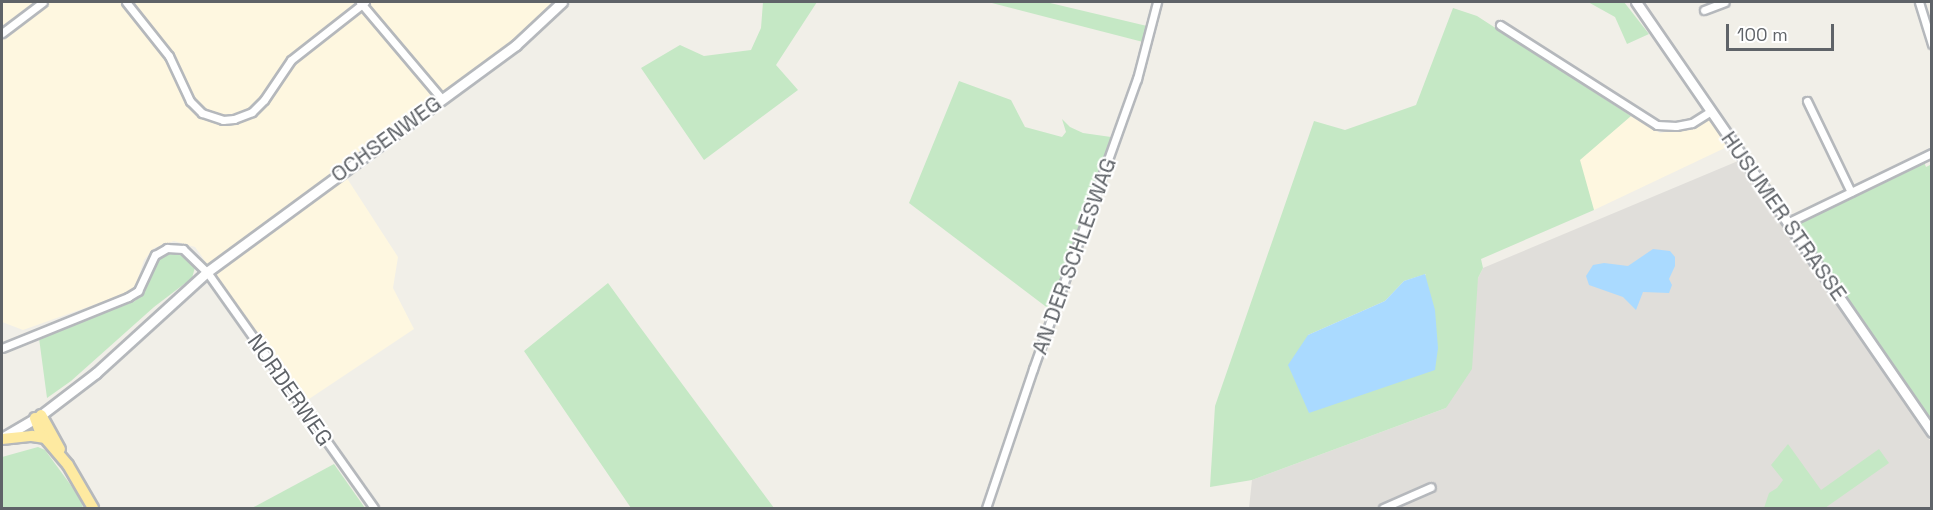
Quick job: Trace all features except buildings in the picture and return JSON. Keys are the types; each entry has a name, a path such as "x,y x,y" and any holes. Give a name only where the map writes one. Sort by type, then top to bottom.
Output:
{"highway":[{"path":"38,417 44,438 68,465"},
{"path":"38,417 91,506"},
{"path":"2,439 32,436 44,438"}],"main road":[{"name":"OCHSENWEG","path":"2,439 38,417 96,374 207,272 516,45 562,2"},
{"name":"HUSUMER STRASSE","path":"1636,2 1932,432"}],"street":[{"path":"2,33 43,2"},
{"path":"126,2 169,56 189,101 202,113 223,120 234,119 252,112 264,100 280,73 291,60 362,2 442,99"},
{"name":"AN DER SCHLESWAG","path":"986,508 1033,369 1137,79 1156,2"},
{"path":"1704,10 1725,2"},
{"path":"1919,2 1932,44"},
{"path":"1500,25 1657,125 1676,126 1692,123 1711,111"},
{"path":"1807,101 1851,192"},
{"path":"1787,223 1932,153"},
{"path":"2,348 138,291 149,265 162,250 171,247 183,249 207,272"},
{"name":"NORDERWEG","path":"207,272 374,508"},
{"path":"1383,508 1431,488"}],"shaded area":[{"path":"2,2 555,2 499,52 339,166 398,257 393,288 414,329 306,401 195,247 174,241 154,248 144,260 135,287 127,293 23,330 2,322"},
{"path":"1631,116 1660,133 1689,127 1711,117 1729,146 1594,210 1579,160"},
{"path":"1738,161 1931,442 1931,508 1249,508 1252,480 1446,408 1478,278 1483,268"}],"green space":[{"path":"763,2 817,2 776,65 798,90 704,160 641,68 680,45 704,56 751,50 761,28"},
{"path":"988,2 1046,2 1147,26 1143,42"},
{"path":"1588,2 1624,2 1649,34 1627,44 1615,17"},
{"path":"1453,8 1477,16 1631,116 1580,160 1594,210 1481,259 1483,268 1478,278 1472,369 1446,408 1252,480 1210,487 1215,406 1314,121 1345,130 1416,105","holes":["1426,274 1309,413 1308,335 1385,301 1404,281"]},
{"path":"959,81 1011,100 1025,127 1062,137 1066,132 1062,119 1070,127 1083,133 1111,137 1049,309 909,203"},
{"path":"1924,162 1926,167 1932,164 1931,419 1797,224"},
{"path":"173,251 184,253 196,264 192,278 154,307 71,381 47,398 39,338 135,301 143,293 159,258"},
{"path":"608,283 774,508 631,508 524,351"},
{"path":"1788,444 1821,490 1879,449 1889,463 1825,508 1764,508 1769,493 1783,480 1771,465"},
{"path":"38,447 45,450 81,499 83,508 2,508 2,457"},
{"path":"334,464 365,508 252,508"}],"water":[{"path":"1653,249 1670,251 1675,257 1675,266 1669,279 1672,285 1669,293 1643,292 1636,310 1623,297 1589,285 1586,276 1593,265 1604,263 1628,266"},
{"path":"1425,274 1435,310 1438,348 1435,370 1309,413 1288,365 1308,335 1385,301 1404,281"}]}
